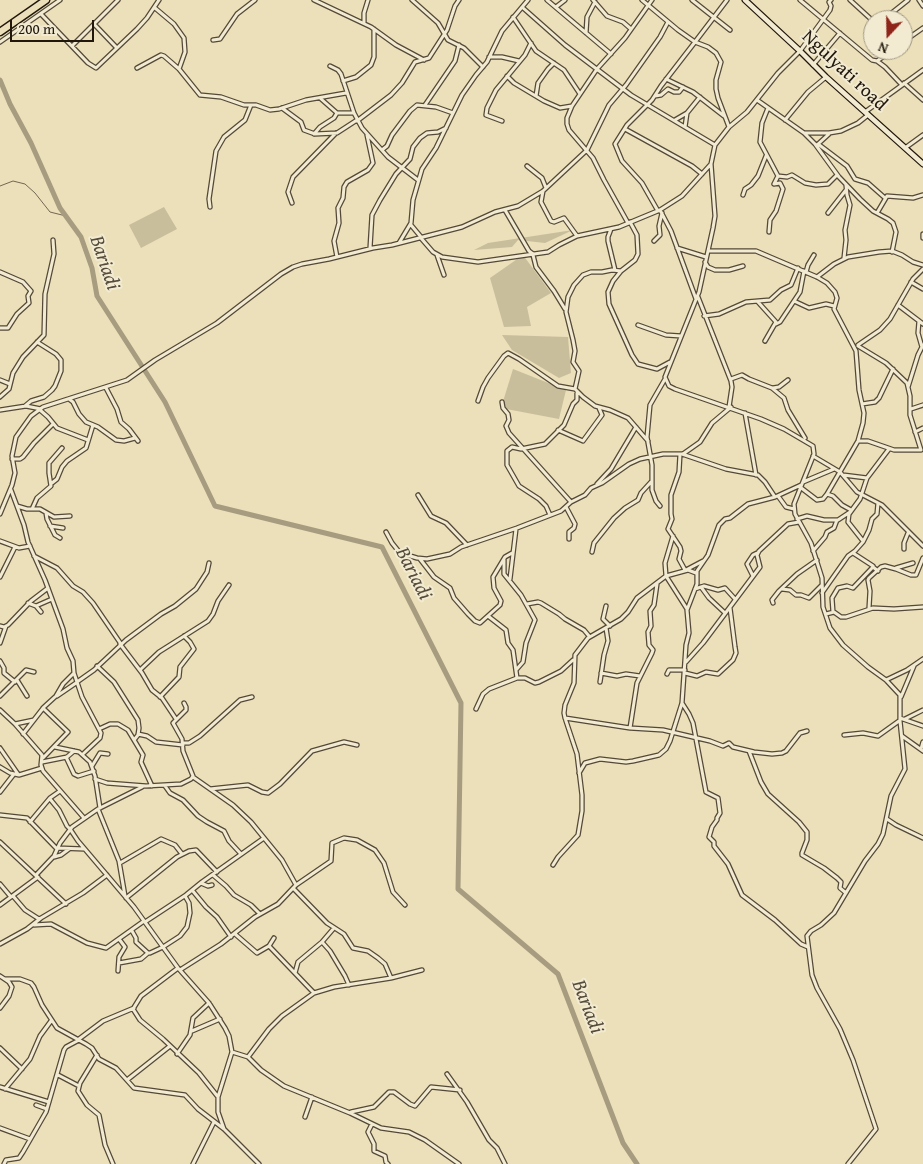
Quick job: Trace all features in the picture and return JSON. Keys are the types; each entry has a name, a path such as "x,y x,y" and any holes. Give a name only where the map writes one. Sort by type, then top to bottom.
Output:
{"highway":[{"path":"1,32 46,0"}],"main road":[{"name":"Ngulyati road","path":"745,0 826,77 922,161"}],"street":[{"path":"0,42 60,0"},
{"path":"109,0 110,7"},
{"path":"72,46 118,0"},
{"path":"41,14 92,67 96,68 137,29 158,0"},
{"path":"213,40 220,39 237,14 255,0"},
{"path":"314,0 374,29 396,45 424,60"},
{"path":"364,24 364,13 368,0"},
{"path":"412,0 438,23 451,42 468,51 483,67"},
{"path":"292,203 288,192 293,178 336,133 390,95 402,83 415,62 429,58 444,34 459,0"},
{"path":"399,243 410,225 413,200 422,169 436,148 472,80 483,67 500,36 528,0"},
{"path":"547,0 611,54"},
{"path":"556,7 565,0"},
{"path":"642,0 695,42 708,47 716,53 721,62 716,80 716,89 729,127"},
{"path":"652,0 631,30 597,69 572,106 567,118 567,124 572,135 587,150 599,168 636,235 638,254 634,262 616,276 609,289 608,300 632,356 638,364 653,369 659,369 670,362"},
{"path":"692,0 730,30"},
{"path":"681,454 700,442 712,422 730,407 732,387 677,248 660,211 642,183 625,165 615,144 629,122 647,106 727,0"},
{"path":"800,0 822,20 872,60 885,67 923,100"},
{"path":"660,506 654,497 651,482 652,465 648,441 650,405 666,379 670,362 697,298 715,216 711,164 715,145 729,127 747,112 778,73 800,51 832,6 829,2 830,0"},
{"path":"851,1 857,0"},
{"path":"896,10 908,0"},
{"path":"919,0 923,6"},
{"path":"586,34 587,17 594,1 607,16 624,22 631,30"},
{"path":"851,1 863,12"},
{"path":"327,6 329,2"},
{"path":"522,7 565,45 647,106 675,120 715,145"},
{"path":"154,8 174,24 184,38 185,52 179,69"},
{"path":"513,18 536,50 564,70 580,94"},
{"path":"0,514 11,490 15,473 12,459 16,438 31,416 40,409 127,380 155,360 211,327 281,274 302,264 399,243 462,226 495,212 518,206 545,190 587,150 606,111 657,41 668,22"},
{"path":"94,24 117,48"},
{"path":"343,81 356,77 371,65 374,57 374,29"},
{"path":"813,65 840,33"},
{"path":"502,122 489,117 486,112 496,90 520,61 531,42"},
{"path":"424,105 455,61 459,45"},
{"path":"137,68 161,55 168,58 202,96 217,96 244,105 270,110 306,100 346,93"},
{"path":"489,57 502,57 520,61"},
{"path":"536,96 538,83 544,73 554,63"},
{"path":"330,66 338,70 357,120 367,134 401,168 418,180"},
{"path":"804,133 829,133 851,127 923,70"},
{"path":"506,76 514,83 560,108 572,106"},
{"path":"785,120 808,92 826,77"},
{"path":"666,79 700,97 725,118"},
{"path":"655,96 668,89 679,92 683,87"},
{"path":"675,120 687,113 700,97"},
{"path":"319,98 337,113 354,113"},
{"path":"757,100 847,166 855,179 868,183 885,198"},
{"path":"210,207 209,199 216,151 224,137 245,120 251,105"},
{"path":"382,150 387,146 392,135 410,111 417,106 436,107 453,113"},
{"path":"282,108 298,119 304,130 314,134 336,133"},
{"path":"768,108 759,136 766,156 778,176"},
{"path":"314,134 320,127 334,118 337,113"},
{"path":"685,127 687,113"},
{"path":"370,248 374,209 401,168 410,159 414,147 420,138 427,133 438,132 447,127"},
{"path":"625,129 692,166 702,174"},
{"path":"818,145 829,133"},
{"path":"337,257 334,241 338,223 338,208 343,198 344,187 347,182 368,170 373,163 367,134"},
{"path":"906,148 923,135"},
{"path":"818,145 837,175 846,185 860,199 877,213 888,219 894,226 896,232 892,252"},
{"path":"743,195 745,189 758,176 766,156"},
{"path":"410,225 442,257 478,262 548,252 577,236 629,223 660,211 682,196 711,164"},
{"path":"527,166 543,179 545,190 541,202 551,221 554,222 564,218 577,236"},
{"path":"778,176 787,177 792,175 805,183 816,185 828,184 837,175"},
{"path":"769,232 770,220 776,211 784,189 780,183 774,184 778,176"},
{"path":"844,258 845,230 850,205 846,185"},
{"path":"828,213 846,190"},
{"path":"885,198 897,196 913,198 923,195"},
{"path":"877,213 885,198"},
{"path":"505,210 533,255 536,267 566,310 575,351 573,362 579,370 576,391 577,400 573,404 564,425 544,445 521,449 512,447 508,450 507,465 520,488 539,499 546,506 550,515"},
{"path":"654,241 660,235 660,211"},
{"path":"611,228 608,241 615,270"},
{"path":"0,397 9,389 18,364 29,349 42,338 45,327 46,294 53,263 53,240"},
{"path":"677,248 706,257"},
{"path":"708,251 756,251 798,268 827,283 835,292 837,298 834,309 857,346 863,423 858,441 841,474 821,500 817,500 801,485"},
{"path":"817,277 844,258 868,253 892,252 923,265"},
{"path":"437,254 444,275"},
{"path":"765,341 800,292 808,264 814,255"},
{"path":"705,262 708,267 715,270 729,270 743,266"},
{"path":"704,316 719,314 746,302 770,300 781,290 791,286 798,268"},
{"path":"857,346 880,330 890,319 911,282 923,269"},
{"path":"566,310 568,297 580,277 591,272 621,271"},
{"path":"0,272 23,282 31,290 27,306 17,314 7,329 0,328"},
{"path":"911,282 923,289"},
{"path":"794,300 809,308 826,304 834,306"},
{"path":"758,302 775,319 776,324"},
{"path":"898,305 923,324"},
{"path":"908,388 922,346 918,333 919,321"},
{"path":"638,326 666,335 681,336"},
{"path":"26,406 31,401 44,397 52,390 61,371 61,360 56,354 37,342"},
{"path":"857,346 873,354 894,369 906,383 911,409 910,416 922,451 889,449 868,441 858,441"},
{"path":"478,401 482,387 504,356 508,354 519,359 558,386 576,391 598,407 624,416 648,441"},
{"path":"862,404 875,402 879,398 894,369"},
{"path":"730,379 742,375 772,388 784,398 788,410 806,440"},
{"path":"666,379 669,386 675,389 746,413 784,429 806,440 813,446 813,456 795,499 794,509 798,521 809,538 817,560 823,584 823,607 830,628 860,661 900,693 900,720 905,769 892,793 881,840 864,861 830,918 807,936 812,975 817,988 840,1029 853,1060 876,1129 848,1164"},
{"path":"0,380 10,384"},
{"path":"772,388 779,387 788,380"},
{"path":"69,399 75,405 82,418 118,441 137,439 121,422 117,409 106,388"},
{"path":"502,402 509,418 506,428 521,449 550,477 558,489 571,502"},
{"path":"911,409 923,405"},
{"path":"0,410 26,406 40,409 59,430 88,440"},
{"path":"558,430 583,441 602,415 598,407"},
{"path":"746,413 756,475"},
{"path":"12,459 23,457 53,424"},
{"path":"32,509 37,498 57,479 62,466 86,448 93,424"},
{"path":"597,485 611,469 636,427"},
{"path":"915,432 923,428"},
{"path":"52,483 49,476 49,464 62,448"},
{"path":"754,577 747,564 752,556 784,527 807,516 824,520 837,520 850,511 862,495 867,478 889,449"},
{"path":"386,532 400,553 427,559 450,554 467,545 550,515 566,507 583,496 591,488 602,483 630,464 640,459 663,454 681,454 726,469 762,477 786,507 794,509"},
{"path":"681,454 679,472 671,495 670,514 672,519 668,529 681,549 679,559 685,570 696,573"},
{"path":"813,456 835,468 862,495 891,512 908,533 920,539 923,546"},
{"path":"579,773 585,763 600,759 626,762 659,755 666,749 682,703 686,646 689,633 687,610 697,584 696,573 704,561 722,522 748,504 777,496 835,468"},
{"path":"841,474 867,478"},
{"path":"592,552 594,543 614,518 638,500 641,493 651,482"},
{"path":"11,490 30,546 63,629 82,697 101,736 83,754"},
{"path":"418,494 431,516 446,523 467,545"},
{"path":"827,494 833,496 850,511"},
{"path":"822,594 848,556 863,541 872,524 872,520 877,514 878,503"},
{"path":"17,505 40,509 54,517 70,516"},
{"path":"566,507 575,524 574,528 569,532 569,539"},
{"path":"850,511 848,522 863,541"},
{"path":"46,512 50,526 55,535 60,538"},
{"path":"813,551 827,532 834,528 837,520"},
{"path":"50,526 63,528"},
{"path":"510,580 512,553 517,528"},
{"path":"904,549 908,533"},
{"path":"673,536 665,563 666,576 687,610"},
{"path":"0,540 15,547 30,546"},
{"path":"0,577 15,547"},
{"path":"420,558 431,574 450,588 454,598 480,623 501,602 494,588 493,579 504,560 512,553"},
{"path":"685,663 704,643 754,577 760,566 757,553"},
{"path":"853,553 878,571"},
{"path":"34,556 57,568 73,586 83,592 93,603 152,690 160,696 176,719"},
{"path":"869,608 870,591 868,580 885,566 911,576 916,575 923,558"},
{"path":"504,560 504,574 526,604 533,616 534,623 526,643 523,662 516,670"},
{"path":"773,603 772,600 797,574 817,560"},
{"path":"553,865 558,856 578,835 582,804 577,754 565,718 565,705 574,683 576,651 589,636 625,616 636,599 666,576 704,561"},
{"path":"23,734 43,708 54,698 97,666 120,644 196,589 207,572 210,563"},
{"path":"896,569 913,563"},
{"path":"833,612 832,598 838,588 847,586 853,588 873,567"},
{"path":"630,728 640,676 653,650 649,645 648,633 650,611 654,605 657,583"},
{"path":"782,589 790,590 796,595 803,595 809,598 823,584"},
{"path":"140,670 159,652 211,617 218,601 229,585"},
{"path":"695,589 701,587 718,590 725,588 736,599"},
{"path":"701,587 709,598 725,613"},
{"path":"0,643 6,626 28,603 48,588"},
{"path":"36,606 52,599"},
{"path":"28,603 36,606 40,612"},
{"path":"526,604 541,603 565,620 584,630 589,636"},
{"path":"600,682 600,673 608,641 608,627 603,619 606,606"},
{"path":"826,614 833,612 841,617 846,617 869,608 923,607"},
{"path":"667,674 669,670 697,676 706,672 718,674 733,660 736,653 730,608"},
{"path":"488,616 506,630 508,643 514,650 518,678"},
{"path":"0,626 6,626"},
{"path":"160,696 179,677 181,664 194,649 184,636"},
{"path":"476,709 486,691 518,678 525,678 534,683 539,682 561,671 574,659"},
{"path":"886,680 923,659"},
{"path":"0,661 4,668 4,673 16,681 27,696"},
{"path":"900,699 914,665"},
{"path":"97,666 114,682 138,720 140,725 134,740"},
{"path":"0,696 26,670 34,672"},
{"path":"54,698 63,684 74,673"},
{"path":"600,673 617,676 626,674 640,676"},
{"path":"892,686 896,674"},
{"path":"138,734 147,736 156,742 189,743 206,732 240,700 252,697"},
{"path":"184,703 186,710 173,724 180,732 183,751 193,777 237,808 282,860 295,886 334,928 344,934 353,948 368,951 385,964 391,978"},
{"path":"682,703 689,714 697,738 706,792 718,797 720,815 709,836 714,842 714,846 728,864 742,895 775,920 801,944 808,947"},
{"path":"42,760 68,731 43,708"},
{"path":"0,710 42,755 42,768 84,818"},
{"path":"844,735 863,733 880,736 900,720 923,710"},
{"path":"565,718 630,728 673,732 723,746 729,743 733,746 772,754 782,753 789,748 800,733 807,731"},
{"path":"905,719 923,726"},
{"path":"15,724 34,720"},
{"path":"99,729 110,724 118,724 128,730 144,756 141,762 152,786"},
{"path":"902,735 922,750 923,742"},
{"path":"210,789 248,785 268,793 280,784 312,751 340,743 356,745"},
{"path":"55,747 75,750 83,754 92,766 99,809 120,863 126,898"},
{"path":"0,748 17,775"},
{"path":"42,760 66,757 75,750"},
{"path":"749,750 761,782 768,794 805,828 807,840 802,855 837,878 841,882 840,888 846,893"},
{"path":"92,766 100,753 108,754"},
{"path":"66,757 72,770 78,776 94,771"},
{"path":"0,767 17,775"},
{"path":"0,792 17,775 42,768"},
{"path":"95,779 107,783 152,786 181,784 193,777"},
{"path":"164,785 170,793 183,800 198,816 224,831 229,841 241,854"},
{"path":"0,904 37,876 53,857 70,829 99,809 144,786"},
{"path":"30,822 50,799 60,791"},
{"path":"50,799 62,814 67,826 126,898 179,969 209,1003 229,1036 232,1052 218,1097 218,1112 224,1129"},
{"path":"0,815 27,818 57,849 85,849"},
{"path":"887,819 923,838"},
{"path":"33,925 51,924 87,943 106,948 144,921 185,896 264,838"},
{"path":"4,1164 8,1159 20,1156 41,1123 66,1047 103,1021 134,1008 141,996 179,969 232,937 260,914 278,904 295,886 331,861 332,843 344,838 352,838 371,848 381,858 393,892 405,905"},
{"path":"120,863 161,839 173,843 182,854"},
{"path":"0,842 66,904"},
{"path":"53,857 61,855 69,849"},
{"path":"126,898 182,854 189,851 196,850 217,872"},
{"path":"0,944 83,893 106,875"},
{"path":"213,875 234,895 251,905 260,914"},
{"path":"201,883 208,886 212,885"},
{"path":"0,884 25,910 39,919"},
{"path":"192,890 222,922 232,937"},
{"path":"118,963 141,959 148,953 163,947 180,936 187,927 190,913 189,903 185,896"},
{"path":"294,974 298,962 322,942 334,928"},
{"path":"132,931 136,942 148,953"},
{"path":"235,934 257,953 268,946 274,938"},
{"path":"118,971 119,958 125,947 119,939"},
{"path":"322,942 330,951 348,980 349,985"},
{"path":"268,946 314,994"},
{"path":"248,1057 269,1029 282,1016 314,994 334,987 391,978 422,970"},
{"path":"0,976 11,985 12,991 0,1008"},
{"path":"5,979 20,979 31,983 56,1028 79,1039 92,1048 102,1061 120,1071 138,1090 184,1095 224,1129 259,1164"},
{"path":"178,1054 192,1031 193,1018 209,1003"},
{"path":"134,1008 140,1020 205,1079 211,1090 218,1097"},
{"path":"192,1031 220,1019"},
{"path":"4,1088 32,1056 40,1036 51,1021"},
{"path":"127,1080 170,1046"},
{"path":"0,1048 22,1069"},
{"path":"232,1052 248,1057 261,1070 284,1086 350,1112 382,1128 409,1132 425,1140 459,1164"},
{"path":"97,1055 79,1086 78,1092 81,1098 99,1115 105,1145 113,1164"},
{"path":"446,1074 460,1090 505,1164"},
{"path":"58,1075 79,1086"},
{"path":"0,1087 49,1102"},
{"path":"350,1112 374,1107 389,1092 394,1092 415,1106 431,1087 460,1090"},
{"path":"305,1117 312,1097"},
{"path":"36,1106 47,1109"},
{"path":"193,1164 214,1122"},
{"path":"372,1124 369,1134 374,1144 374,1151 385,1156 388,1164"},
{"path":"0,1128 30,1139"}],"shaded area":[{"path":"164,207 177,229 141,248 129,225"},
{"path":"573,230 545,243 518,240 512,247 474,250 488,243"},
{"path":"523,255 551,293 527,307 531,326 504,327 490,278"},
{"path":"502,335 568,337 571,373 559,378 512,350"},
{"path":"513,369 566,390 559,419 501,408"}],"waterway":[{"name":"Bariadi","path":"0,80 60,208 81,237 92,268 97,296 165,402 215,506 382,547 461,703 458,889 558,974 623,1143 637,1164"},
{"path":"0,186 13,181 25,184 50,212 66,216"}]}
